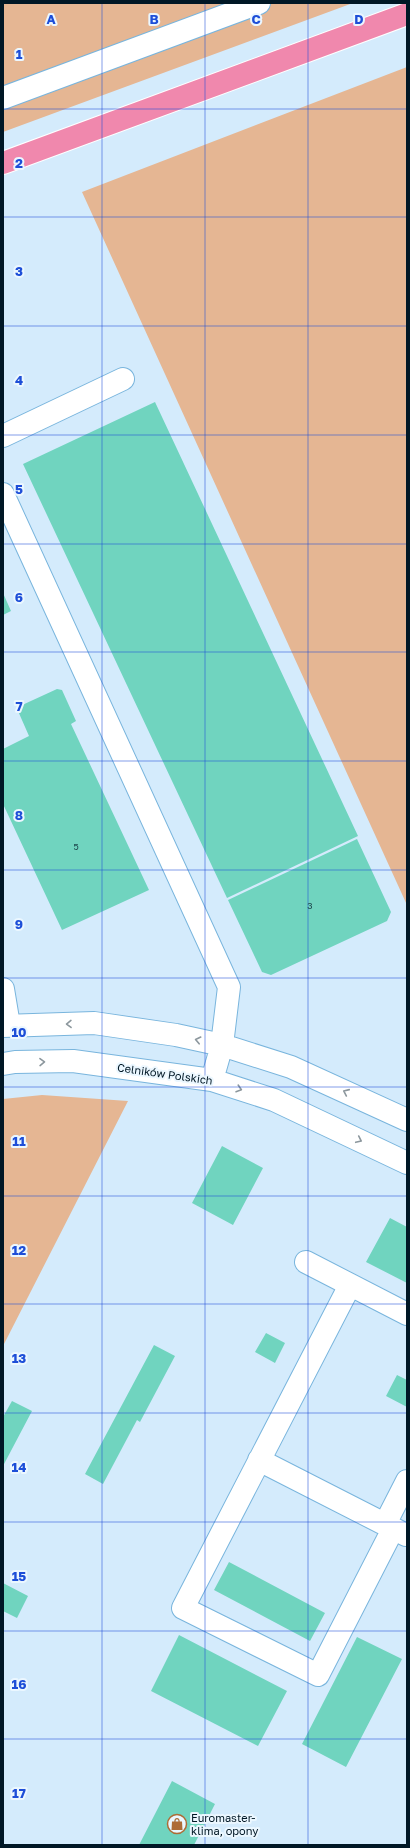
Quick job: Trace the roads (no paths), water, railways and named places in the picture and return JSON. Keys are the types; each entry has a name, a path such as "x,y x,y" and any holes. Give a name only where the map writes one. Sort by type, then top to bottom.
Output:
{"highway":[{"path":"3,163 407,14"}],"street":[{"path":"3,98 259,3"},
{"path":"3,436 123,379"},
{"path":"3,494 229,987 222,1045 212,1080"},
{"path":"3,989 6,1025 94,1023 176,1035 222,1045 291,1067 407,1120"},
{"name":"Celników Polskich","path":"3,1064 73,1061 212,1080 274,1100 407,1163"},
{"path":"306,1262 407,1314"},
{"path":"350,1285 183,1608 318,1675 395,1530 407,1481"},
{"path":"259,1460 395,1530"}],"place":[{"name":"Euromaster- klima, opony","path":"177,1824"}]}
